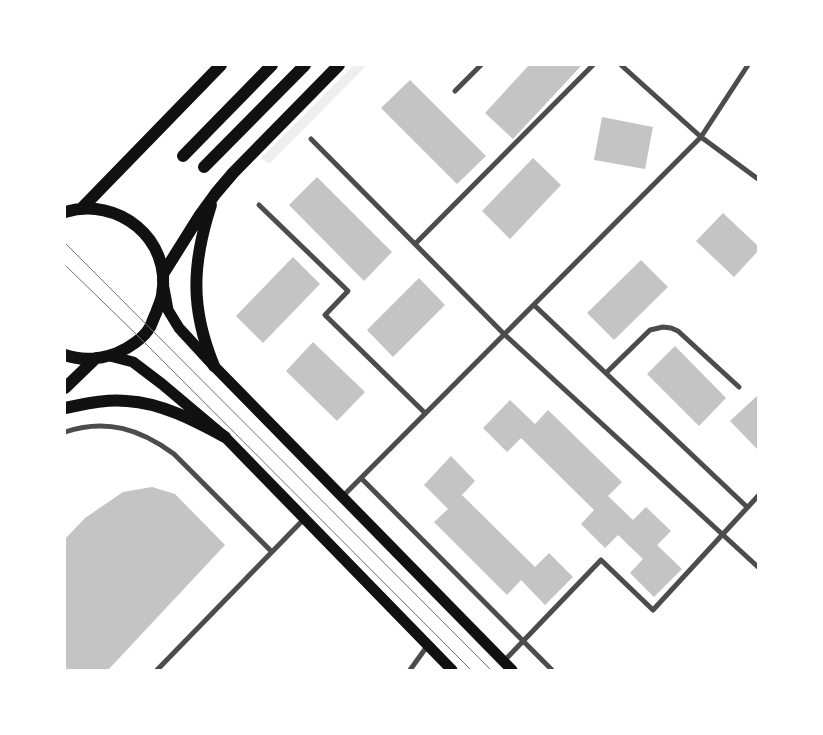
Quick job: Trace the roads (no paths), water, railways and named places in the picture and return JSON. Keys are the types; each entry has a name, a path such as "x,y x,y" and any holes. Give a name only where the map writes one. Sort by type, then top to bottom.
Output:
{"highway":[{"path":"81,209 221,65"},
{"path":"183,156 272,65"},
{"path":"204,167 305,65"},
{"path":"163,279 200,215 216,194 233,174 340,65"},
{"path":"214,366 198,314 196,281 200,246 216,194"},
{"path":"65,355 82,359 110,356 123,351 140,338 149,328 162,297 163,279 158,256 152,243 144,232 133,223 109,211 81,209 66,211"},
{"path":"65,388 96,358"},
{"path":"65,408 111,401 140,402 186,418 225,437"}],"main road":[{"path":"163,279 168,310 179,328 508,666"},
{"path":"110,356 133,362 225,437 452,670"}],"street":[{"path":"456,91 481,65"},
{"path":"416,244 593,65"},
{"path":"621,65 701,137 758,179"},
{"path":"342,497 701,137 748,65"},
{"path":"311,139 504,334 758,567"},
{"path":"260,205 348,291 325,315 425,413"},
{"path":"534,305 747,507"},
{"path":"606,373 650,330 663,326 678,331 738,387"},
{"path":"65,432 84,427 115,427 131,431 161,444 174,454 272,552"},
{"path":"361,478 552,670"},
{"path":"508,666 524,641 601,560 654,610 758,496"},
{"path":"157,670 305,519"},
{"path":"410,670 428,645"}],"tram line":[{"path":"65,243 491,670"},
{"path":"65,265 471,670"}]}
